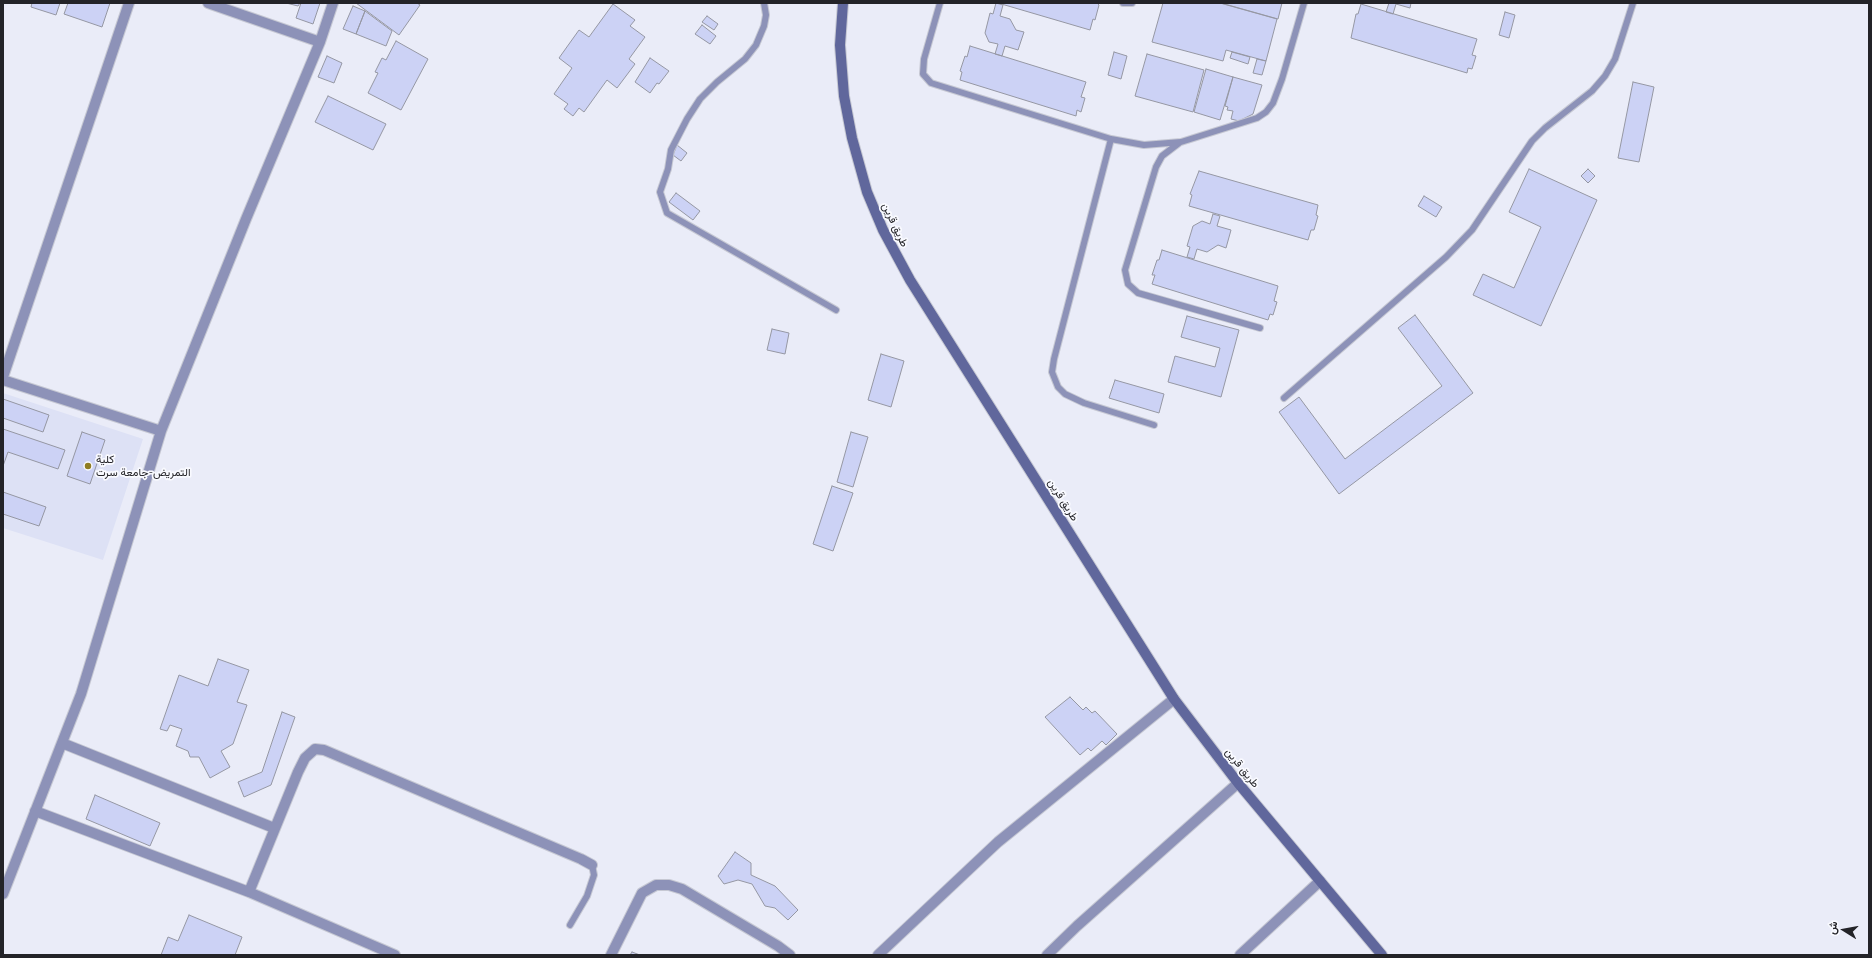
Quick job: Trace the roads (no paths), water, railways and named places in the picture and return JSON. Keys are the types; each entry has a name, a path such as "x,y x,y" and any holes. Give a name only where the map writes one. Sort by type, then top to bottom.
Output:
{"street":[{"path":"129,3 3,379 161,431"},
{"path":"208,3 320,42"},
{"path":"238,13 240,3"},
{"path":"3,894 81,694 161,431 246,218 320,42 333,3"},
{"name":"طريق قرين","path":"843,3 840,45 844,96 852,138 867,192 883,230 910,280 1174,699 1238,783 1382,955"},
{"path":"878,955 998,842 1174,699"},
{"path":"62,743 274,828"},
{"path":"249,892 274,828 305,758 315,749 324,750 592,865"},
{"path":"1047,955 1077,926 1238,783"},
{"path":"36,811 249,892 395,955"},
{"path":"1240,955 1320,881"},
{"path":"611,955 642,893 656,886 669,885 682,889 778,946 790,955"}],"lane":[{"path":"764,3 766,15 764,26 756,45 745,59 717,82 700,99 687,119 671,150 668,169 660,192 667,213 836,310"},
{"path":"940,3 924,59 923,74 931,83 1111,139 1144,145 1181,142 1257,118 1266,112 1273,103 1282,79 1304,3"},
{"path":"1123,3 1132,3"},
{"path":"1284,398 1446,257 1472,230 1532,141 1545,128 1592,91 1605,76 1615,59 1633,3"},
{"path":"1111,139 1054,359 1052,372 1058,387 1065,394 1084,403 1154,425"},
{"path":"1181,142 1162,156 1156,167 1125,270 1128,284 1138,293 1260,328"},
{"path":"570,925 587,896 594,875 592,865"}],"place":[{"name":"كلية التمريض-جامعة سرت","path":"88,466"}]}
